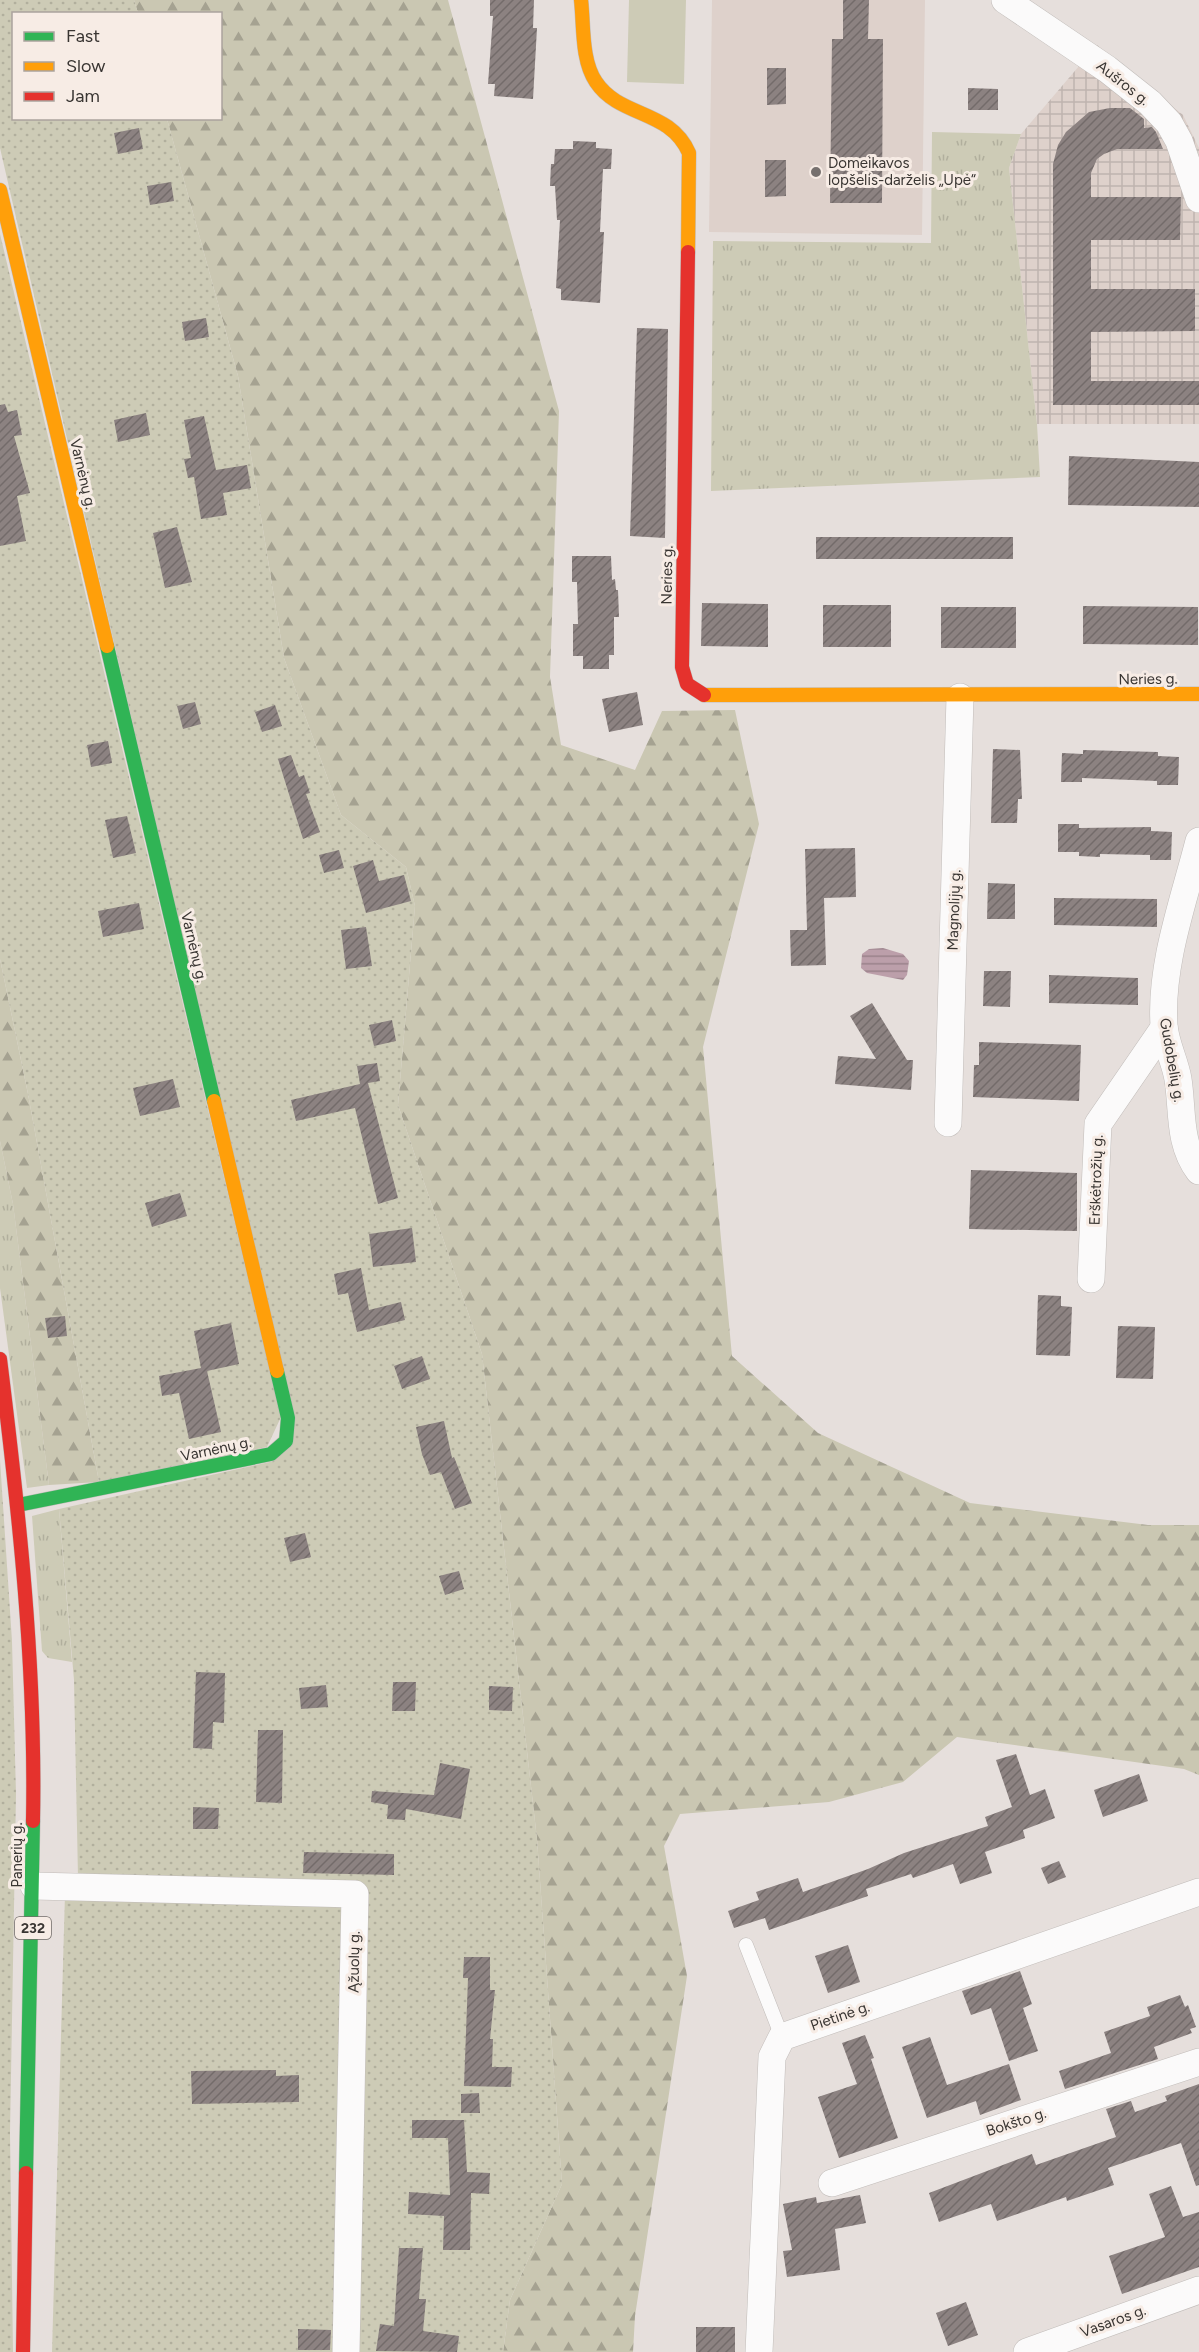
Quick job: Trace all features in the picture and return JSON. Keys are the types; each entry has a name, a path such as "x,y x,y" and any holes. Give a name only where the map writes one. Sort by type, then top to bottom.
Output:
{"street":[{"name":"Neries g.","path":"581,0 590,65 596,83 611,96 678,133 689,153 684,680 689,688 711,697 1199,694"},
{"name":"Aušros g.","path":"1005,0 1107,69 1150,103 1169,123 1179,141 1199,200"},
{"name":"Varnėnų g.","path":"0,190 288,1418 286,1441 272,1454 18,1505"},
{"name":"Magnolijų g.","path":"948,1123 960,697"},
{"name":"Gudobelių g.","path":"1199,841 1170,954 1163,1002 1164,1028 1178,1077 1183,1138 1190,1160 1199,1171"},
{"name":"Erškėtrožių g.","path":"1092,1279 1098,1124 1164,1028"},
{"name":"Panerių g.","path":"0,1359 7,1473 18,1505 31,1669 34,1886 23,2352"},
{"name":"Ąžuolų g.","path":"34,1886 355,1894 346,2352"},
{"name":"Pietinė g.","path":"782,2037 1199,1892"},
{"path":"759,2352 772,2057 782,2037"},
{"name":"Bokšto g.","path":"832,2183 1199,2062"},
{"name":"Vasaros g.","path":"1027,2352 1199,2290"}],"lane":[{"path":"746,1945 782,2037"}],"shaded area":[{"name":"Domeikavos lopšelis-darželis „Upė“","path":"712,0 925,0 922,235 709,232"},
{"path":"1097,45 1183,115 1199,148 1199,424 1037,424 1009,168 1021,134"},
{"path":"883,948 903,954 909,961 907,975 903,980 867,973 861,968 862,954 869,949"}],"green space":[{"path":"0,0 134,0 138,12 12,12 12,120 167,120 238,376 284,658 341,815 406,867 415,906 398,1105 482,1354 537,1839 562,2184 510,2300 503,2352 352,2352 365,1886 78,1877 74,1680 59,1509 274,1461 294,1423 0,148"},
{"path":"134,0 448,0 559,411 550,677 561,745 635,770 662,711 735,710 759,824 703,1047 732,1356 818,1433 970,1503 1148,1525 1199,1525 1199,1775 1184,1769 957,1737 903,1782 829,1802 680,1814 664,1846 687,1976 635,2316 633,2352 503,2352 510,2300 562,2184 537,1839 482,1354 398,1105 415,906 406,867 341,815 284,658 238,376 167,120 222,120 222,12 138,12"},
{"path":"629,0 686,0 684,84 627,82"},
{"path":"932,132 1021,134 1009,168 1037,424 1040,477 711,491 713,241 931,243"},
{"path":"0,234 281,1417 267,1447 99,1482 28,1094 0,959"},
{"path":"0,959 28,1094 99,1482 49,1485 13,1204 0,1141"},
{"path":"0,1141 13,1204 49,1485 27,1488 0,1288"},
{"path":"0,1460 12,1641 16,1794 10,2133 13,2352 0,2352"},
{"path":"59,1509 72,1662 48,1658 42,1651 32,1516"},
{"path":"65,1894 342,1904 341,2352 52,2352"}],"building":[{"path":"490,0 534,0 533,28 537,28 533,99 494,96 495,84 488,84 493,16 490,16"},
{"path":"843,0 869,0 868,39 883,39 882,203 830,203 832,39 843,39"},
{"path":"767,68 786,68 786,104 767,105"},
{"path":"968,88 998,89 998,110 968,110"},
{"path":"1110,108 1130,108 1144,119 1144,128 1152,127 1163,149 1117,149 1104,154 1097,159 1091,173 1091,197 1181,197 1180,240 1091,240 1091,289 1195,289 1195,331 1091,332 1091,381 1199,381 1199,405 1053,405 1053,164 1058,145 1066,132 1089,112"},
{"path":"139,128 143,149 118,154 114,133"},
{"path":"573,141 596,142 596,148 612,149 611,169 603,169 600,232 604,232 600,303 561,300 561,289 556,288 560,220 557,220 555,186 550,186 551,164 554,164 555,149 573,149"},
{"path":"765,160 786,160 786,196 765,197"},
{"path":"171,182 174,201 150,205 147,186"},
{"path":"206,318 209,337 185,341 182,322"},
{"path":"637,328 668,329 665,538 630,536"},
{"path":"5,404 8,412 17,410 22,435 14,436 30,493 17,496 26,541 0,546 0,405"},
{"path":"146,413 150,435 118,442 114,420"},
{"path":"204,416 216,470 247,465 251,488 223,493 227,515 201,519 194,477 188,478 184,459 191,458 184,420"},
{"path":"1069,456 1199,462 1199,507 1068,505"},
{"path":"177,527 192,582 165,588 153,533"},
{"path":"816,537 1013,537 1013,559 816,559"},
{"path":"572,556 611,556 612,580 615,579 616,590 618,590 619,617 614,617 614,655 609,655 609,669 583,669 583,656 573,656 573,624 578,624 577,582 572,582"},
{"path":"702,603 768,604 768,647 701,646"},
{"path":"823,605 891,605 891,647 823,647"},
{"path":"1083,606 1198,607 1198,645 1083,644"},
{"path":"941,607 1016,607 1016,648 941,648"},
{"path":"637,692 643,725 609,732 602,699"},
{"path":"195,702 201,724 183,729 177,706"},
{"path":"275,705 282,726 262,732 255,712"},
{"path":"108,741 112,763 91,767 87,745"},
{"path":"993,749 1020,750 1022,799 1018,799 1017,823 991,823"},
{"path":"1083,750 1158,752 1158,756 1179,757 1178,785 1157,785 1157,781 1082,778 1082,782 1061,782 1062,753 1083,754"},
{"path":"291,755 299,777 304,775 310,793 306,794 320,832 303,839 278,759"},
{"path":"127,816 136,853 113,858 105,820"},
{"path":"1058,824 1079,824 1079,828 1151,827 1151,831 1172,832 1171,860 1150,860 1150,855 1100,854 1100,857 1079,856 1079,852 1058,852"},
{"path":"855,848 856,897 824,898 826,965 791,966 790,930 807,930 805,849"},
{"path":"339,850 344,868 324,873 319,855"},
{"path":"373,860 379,881 404,875 411,901 366,913 353,866"},
{"path":"988,883 1015,884 1015,919 987,919"},
{"path":"1054,898 1157,899 1157,927 1054,925"},
{"path":"139,903 144,929 103,937 98,911"},
{"path":"366,927 372,966 346,969 341,930"},
{"path":"984,971 1011,971 1010,1007 983,1006"},
{"path":"1049,975 1138,978 1138,1005 1049,1003"},
{"path":"872,1003 907,1060 913,1060 911,1090 835,1084 838,1056 876,1059 850,1016"},
{"path":"392,1020 396,1041 374,1046 369,1025"},
{"path":"979,1042 1081,1045 1079,1101 973,1097 974,1065 979,1065"},
{"path":"377,1063 380,1081 368,1083 398,1198 378,1204 355,1108 296,1121 291,1100 360,1084 357,1066"},
{"path":"173,1079 180,1107 140,1116 133,1088"},
{"path":"971,1170 1077,1173 1077,1231 969,1229"},
{"path":"180,1193 187,1216 152,1227 145,1203"},
{"path":"412,1228 416,1262 373,1267 369,1234"},
{"path":"361,1268 369,1310 401,1302 405,1320 357,1332 348,1293 338,1295 334,1274"},
{"path":"1038,1295 1061,1296 1061,1306 1072,1307 1070,1356 1036,1355"},
{"path":"65,1316 67,1336 48,1338 45,1318"},
{"path":"231,1323 239,1364 207,1371 221,1432 189,1439 179,1393 162,1396 159,1376 201,1368 194,1331"},
{"path":"1118,1326 1155,1327 1153,1379 1116,1378"},
{"path":"422,1356 430,1379 402,1389 394,1366"},
{"path":"444,1421 452,1458 454,1457 472,1503 455,1509 441,1472 430,1475 416,1427"},
{"path":"305,1533 311,1557 290,1562 284,1538"},
{"path":"459,1571 464,1589 445,1595 439,1576"},
{"path":"196,1672 225,1673 224,1723 213,1722 212,1749 193,1748"},
{"path":"393,1682 416,1682 415,1711 392,1711"},
{"path":"326,1685 328,1707 301,1709 299,1688"},
{"path":"489,1686 513,1687 512,1711 489,1710"},
{"path":"258,1730 283,1730 282,1803 256,1802"},
{"path":"1016,1754 1030,1795 1045,1789 1055,1818 1023,1830 1025,1838 985,1852 992,1873 960,1884 953,1864 913,1878 911,1874 866,1889 868,1896 769,1930 765,1918 734,1928 728,1911 759,1900 756,1892 798,1878 803,1892 868,1869 904,1853 988,1826 985,1817 1012,1807 996,1760"},
{"path":"440,1763 470,1769 461,1819 406,1809 405,1820 387,1819 388,1805 371,1802 372,1791 434,1795"},
{"path":"1139,1774 1148,1801 1103,1817 1094,1790"},
{"path":"193,1807 219,1808 218,1829 193,1829"},
{"path":"304,1852 394,1854 394,1875 303,1873"},
{"path":"1059,1861 1066,1877 1048,1884 1041,1868"},
{"path":"848,1945 860,1982 828,1993 815,1956"},
{"path":"464,1957 490,1957 490,1990 495,1990 490,2039 493,2039 492,2067 512,2067 511,2087 464,2086 468,1978 463,1978"},
{"path":"1020,1971 1032,2004 1023,2008 1038,2051 1009,2061 991,2008 971,2015 962,1991"},
{"path":"1180,1995 1185,2007 1188,2005 1196,2027 1190,2029 1192,2033 1154,2047 1158,2059 1065,2089 1059,2071 1111,2053 1104,2032 1150,2016 1147,2007"},
{"path":"865,2035 898,2138 839,2158 818,2097 857,2084 842,2043"},
{"path":"930,2037 947,2085 1009,2064 1021,2100 980,2115 976,2101 927,2118 902,2047"},
{"path":"276,2070 276,2076 299,2075 299,2102 192,2104 191,2071"},
{"path":"1199,2084 1199,2185 1196,2186 1181,2143 1108,2168 1114,2185 1067,2201 1066,2197 997,2221 991,2204 939,2222 929,2193 1032,2154 1036,2165 1116,2137 1106,2109 1131,2101 1135,2112 1167,2101 1165,2096"},
{"path":"479,2093 480,2113 461,2113 461,2094"},
{"path":"412,2120 464,2120 467,2172 490,2173 489,2194 471,2193 470,2250 443,2250 444,2216 408,2214 409,2192 450,2195 448,2138 412,2138"},
{"path":"1171,2186 1183,2217 1199,2212 1199,2267 1122,2294 1109,2256 1165,2237 1149,2194"},
{"path":"860,2195 866,2223 835,2229 840,2270 787,2277 783,2251 792,2250 783,2204 816,2197 817,2203"},
{"path":"399,2248 423,2248 419,2299 426,2299 423,2331 459,2336 457,2352 376,2351 380,2324 394,2326"},
{"path":"966,2302 978,2335 948,2346 936,2313"},
{"path":"696,2327 735,2327 735,2352 696,2352"},
{"path":"298,2329 331,2330 330,2350 298,2350"}],"traffic: fast":[{"path":"107,646 214,1101"},
{"path":"18,1505 271,1454 286,1441 288,1418 277,1371"},
{"path":"26,2173 33,1821"}],"traffic: slow":[{"path":"581,0 585,53 596,82 606,94 618,102 670,128 681,139 689,153 688,252"},
{"path":"0,190 107,646"},
{"path":"704,695 1199,694"},
{"path":"214,1101 277,1371"}],"traffic: jam":[{"path":"688,252 682,667 687,684 704,695"},
{"path":"0,1359 25,1590 32,1705 33,1821"},
{"path":"23,2352 26,2173"}],"place":[{"name":"Domeikavos lopšelis-darželis „Upė“","path":"816,172"}]}
